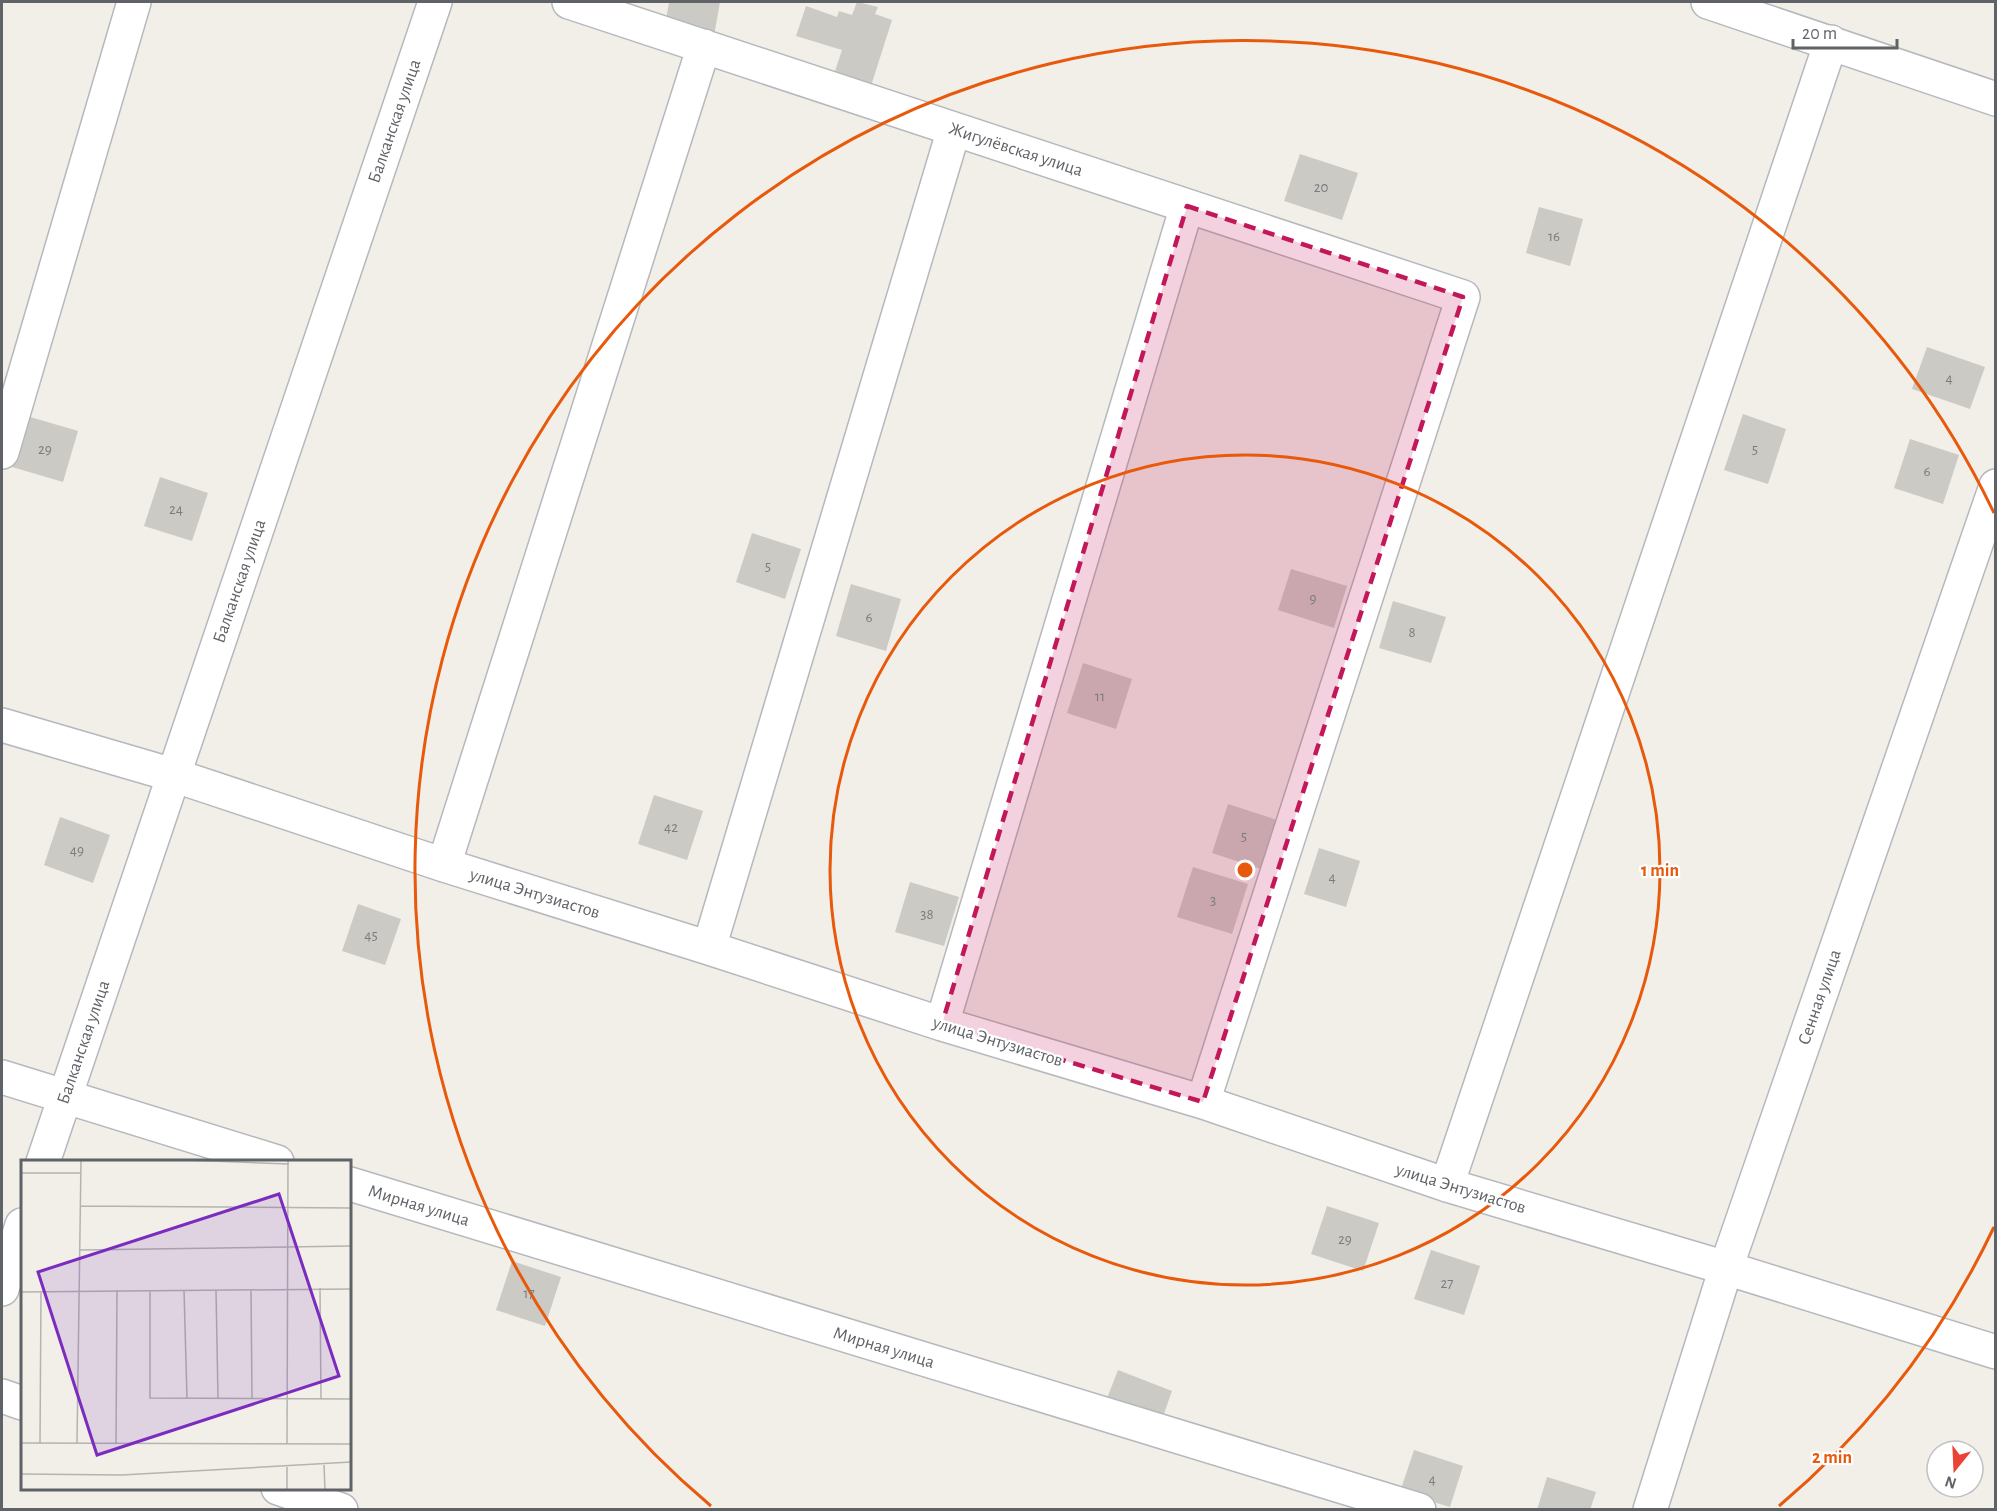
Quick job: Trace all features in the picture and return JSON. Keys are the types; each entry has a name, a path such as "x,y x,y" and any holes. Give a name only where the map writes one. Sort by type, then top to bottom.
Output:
{"street":[{"path":"2,452 135,2"},
{"name":"Балканская улица","path":"43,1160 435,2"},
{"name":"Жигулёвская улица","path":"569,2 1463,297 1203,1102"},
{"path":"1708,2 1995,99"},
{"path":"1447,1185 1831,42"},
{"path":"444,865 704,46"},
{"path":"710,948 954,129"},
{"path":"942,1024 1187,206"},
{"name":"Сенная улица","path":"1650,1509 1726,1268 1995,486"},
{"name":"улица Энтузиастов","path":"2,725 173,774 444,865 710,948 942,1024 1203,1102 1447,1185 1726,1268 1995,1352"},
{"path":"2,1077 274,1160"},
{"name":"Мирная улица","path":"351,1184 1419,1509"},
{"path":"2,1288 21,1228"},
{"path":"2,1396 21,1403"},
{"path":"284,1490 341,1509"}],"highlighted area":[{"path":"1187,206 1463,297 1203,1102 942,1024"}],"building":[{"path":"669,2 720,2 714,36 666,20"},
{"path":"857,2 878,7 875,14 892,20 870,89 833,77 842,50 796,36 806,6 837,17 839,11 852,15"},
{"path":"1300,154 1358,173 1342,220 1284,201"},
{"path":"1539,207 1583,219 1570,266 1526,253"},
{"path":"1927,347 1985,367 1970,409 1912,389"},
{"path":"1743,414 1786,429 1768,484 1724,470"},
{"path":"27,416 78,431 63,482 12,467"},
{"path":"1910,439 1959,455 1943,504 1894,488"},
{"path":"160,477 208,493 192,541 144,526"},
{"path":"752,533 801,549 785,599 736,582"},
{"path":"1291,569 1347,586 1334,628 1278,610"},
{"path":"851,584 901,599 886,651 836,636"},
{"path":"1393,601 1446,617 1431,663 1379,648"},
{"path":"1083,663 1132,679 1116,729 1067,713"},
{"path":"654,795 703,811 687,860 638,844"},
{"path":"1228,804 1277,820 1261,869 1212,853"},
{"path":"60,817 110,835 93,883 44,865"},
{"path":"1319,848 1360,861 1346,907 1304,894"},
{"path":"1193,867 1248,884 1232,934 1177,917"},
{"path":"910,882 959,897 944,946 895,932"},
{"path":"358,904 401,919 385,965 342,951"},
{"path":"1327,1206 1379,1223 1363,1271 1311,1254"},
{"path":"1431,1250 1480,1266 1464,1315 1414,1299"},
{"path":"512,1261 561,1277 545,1326 496,1310"},
{"path":"1118,1370 1172,1391 1161,1422 1106,1401"},
{"path":"1414,1450 1463,1466 1450,1507 1400,1492"},
{"path":"1547,1477 1596,1492 1590,1510 1537,1510"}]}
